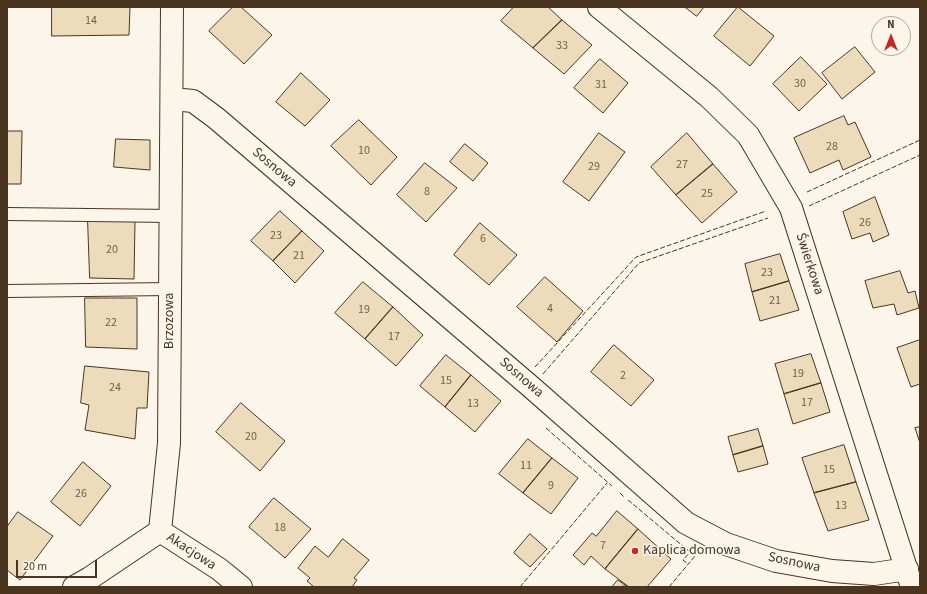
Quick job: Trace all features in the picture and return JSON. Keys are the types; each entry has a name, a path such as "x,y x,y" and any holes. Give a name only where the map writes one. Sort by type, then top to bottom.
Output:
{"street":[{"name":"Brzozowa","path":"160,532 169,443 172,7"},
{"name":"Świerkowa","path":"599,7 709,97 748,135 791,208 910,578"},
{"name":"Sosnowa","path":"172,99 193,101 216,118 524,381 686,523 726,544 776,561 832,571 910,578"},
{"path":"74,587 160,532"},
{"name":"Akacjowa","path":"160,532 219,569 241,587"}],"lane":[{"path":"7,214 171,216"},
{"path":"7,291 170,289"}],"building":[{"path":"52,7 130,7 129,35 52,36"},
{"path":"233,7 241,7 272,35 244,64 209,31"},
{"path":"514,7 548,7 562,20 533,48 501,21"},
{"path":"685,7 704,7 697,16"},
{"path":"738,7 774,36 750,66 714,36"},
{"path":"562,20 592,45 564,74 533,48"},
{"path":"855,47 875,72 842,99 822,73"},
{"path":"801,57 827,84 799,111 773,84"},
{"path":"600,59 628,83 603,113 574,88"},
{"path":"301,73 330,100 305,126 276,102"},
{"path":"844,116 848,125 855,122 871,157 843,170 839,160 810,173 794,138"},
{"path":"359,120 397,157 371,185 331,146"},
{"path":"7,131 22,131 21,184 7,184"},
{"path":"599,133 625,152 589,201 563,182"},
{"path":"687,133 713,164 676,195 651,167"},
{"path":"116,139 150,140 150,170 114,167"},
{"path":"465,144 488,163 473,181 450,162"},
{"path":"425,163 457,188 426,222 397,195"},
{"path":"713,164 737,192 702,223 676,195"},
{"path":"875,197 889,235 873,242 870,233 852,239 843,212"},
{"path":"280,211 302,231 273,261 251,241"},
{"path":"88,221 135,221 134,279 90,278"},
{"path":"480,223 517,255 489,285 454,255"},
{"path":"302,231 324,251 295,283 273,261"},
{"path":"780,254 789,281 752,292 745,264"},
{"path":"900,271 908,293 915,291 919,308 897,315 894,304 873,308 865,281"},
{"path":"545,277 583,311 557,342 517,307"},
{"path":"789,281 799,310 760,321 752,292"},
{"path":"363,282 393,307 365,339 335,313"},
{"path":"85,298 137,298 137,349 86,347"},
{"path":"393,307 423,335 396,366 365,339"},
{"path":"920,340 920,384 911,387 897,348"},
{"path":"614,345 654,380 631,406 591,372"},
{"path":"811,354 821,383 784,394 775,364"},
{"path":"446,355 471,375 445,407 420,386"},
{"path":"85,366 149,372 147,408 137,408 135,439 85,430 89,405 81,403"},
{"path":"471,375 501,401 475,432 445,407"},
{"path":"821,383 830,412 793,424 784,394"},
{"path":"241,403 285,441 260,471 216,432"},
{"path":"920,427 920,443 915,428"},
{"path":"758,429 763,446 733,455 728,437"},
{"path":"528,439 552,458 523,493 499,474"},
{"path":"844,445 856,482 814,493 802,458"},
{"path":"763,446 768,464 738,472 733,455"},
{"path":"552,458 578,478 551,514 523,493"},
{"path":"83,462 111,486 80,526 51,502"},
{"path":"856,482 869,520 828,531 814,493"},
{"path":"274,498 311,529 285,558 249,527"},
{"path":"617,511 638,529 605,569 591,556 584,565 573,555 592,533 596,536"},
{"path":"18,512 53,536 20,580 7,570 7,527"},
{"path":"638,529 671,559 647,587 629,587 605,569"},
{"path":"530,534 547,549 530,567 514,553"},
{"path":"343,539 369,560 354,578 357,580 352,587 314,587 307,581 310,578 298,568 315,546 328,557"},
{"path":"618,580 625,585 627,586 612,587"}],"fence":[{"path":"807,192 920,140"},
{"path":"809,206 920,155"},
{"path":"535,367 636,257 766,211"},
{"path":"543,374 639,263 768,218"},
{"path":"546,428 612,486"},
{"path":"520,587 607,483"},
{"path":"620,493 624,497"},
{"path":"628,500 690,552 683,560 688,564"},
{"path":"669,587 695,556"}],"place":[{"name":"Kaplica domowa","path":"635,551"}]}
